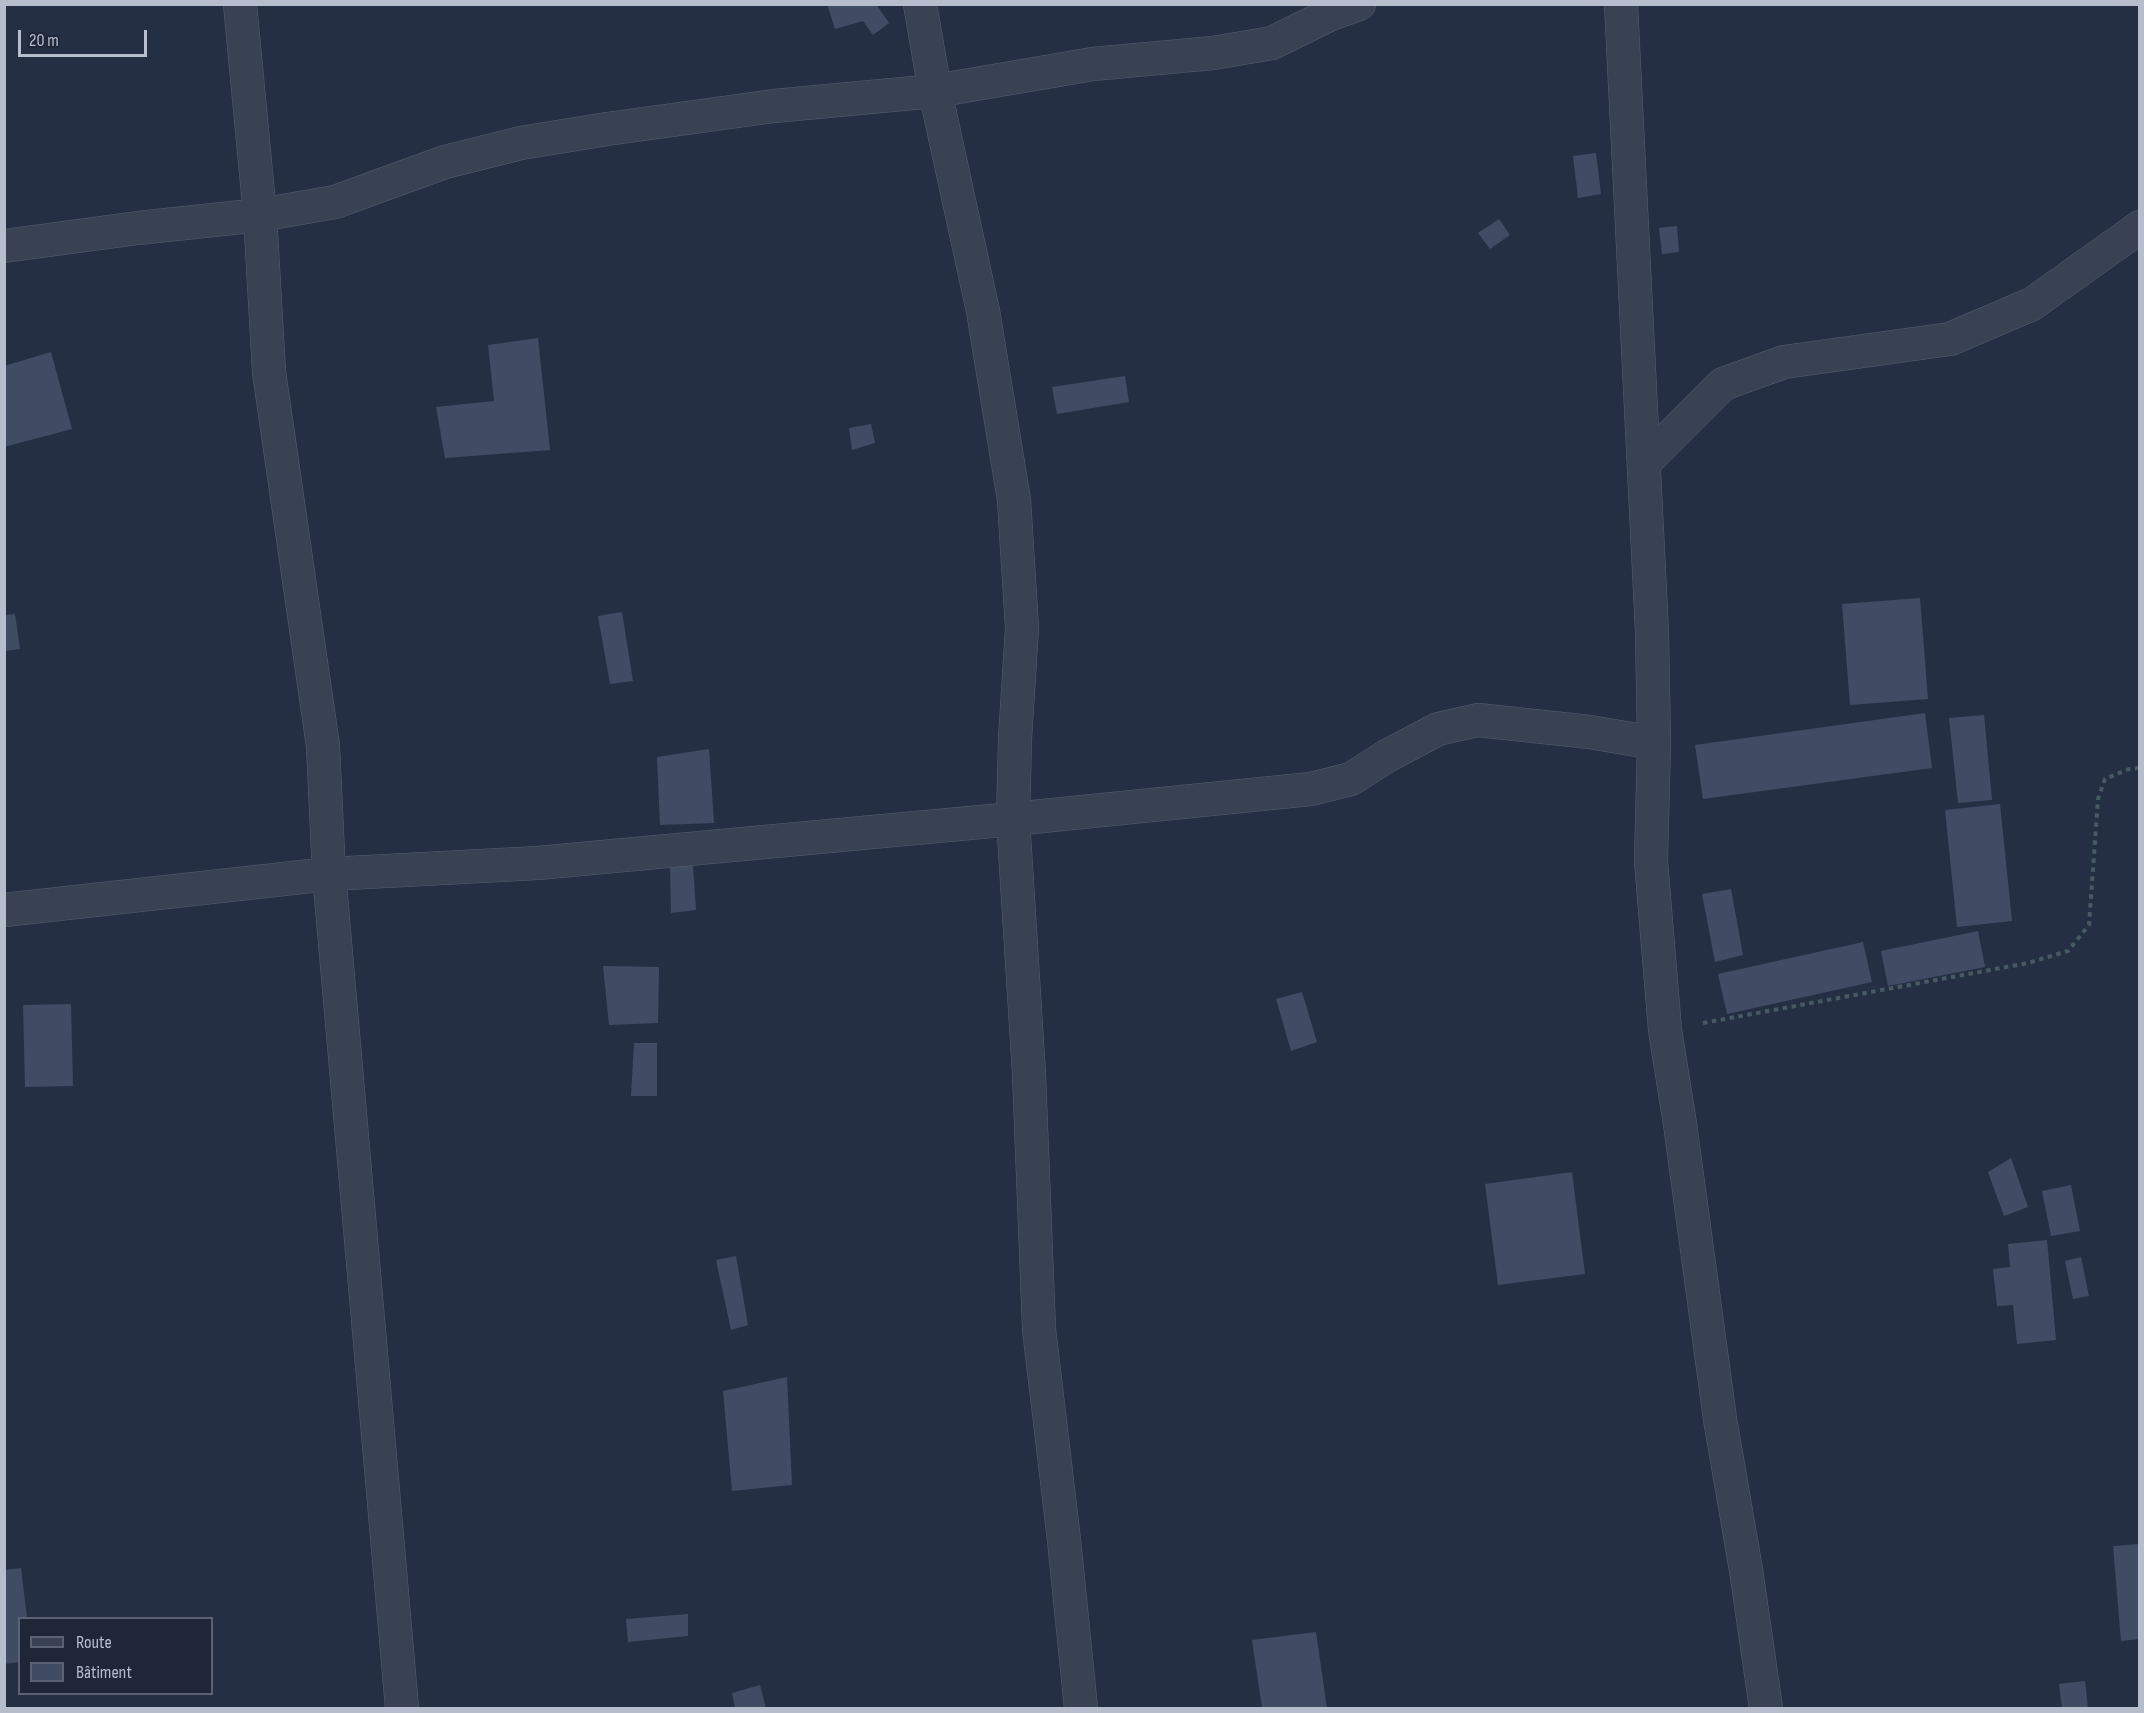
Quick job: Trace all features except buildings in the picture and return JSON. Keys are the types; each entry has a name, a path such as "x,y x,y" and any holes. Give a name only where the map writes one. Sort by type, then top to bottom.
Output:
{"street":[{"path":"240,4 260,215 269,372 323,746 329,874 402,1708"},
{"path":"920,4 935,91 983,311 1014,500 1022,628 1013,819 1029,1074 1039,1329 1081,1708"},
{"path":"4,246 260,215 335,202 445,162 521,143 607,129 774,106 935,91 1093,64 1213,53 1272,43 1330,14 1359,4"},
{"path":"1621,4 1652,632 1654,743 1651,861 1665,1030 1720,1419 1746,1570 1766,1708"},
{"path":"1644,463 1723,384 1784,362 1950,339 2032,304 2139,227"},
{"path":"4,910 329,874 538,863 1311,789 1351,779 1387,756 1438,729 1478,720 1590,732 1654,743"}],"path":[{"path":"1665,1030 2028,963 2068,951 2089,925 2097,799 2105,779 2129,769 2139,768"}]}
